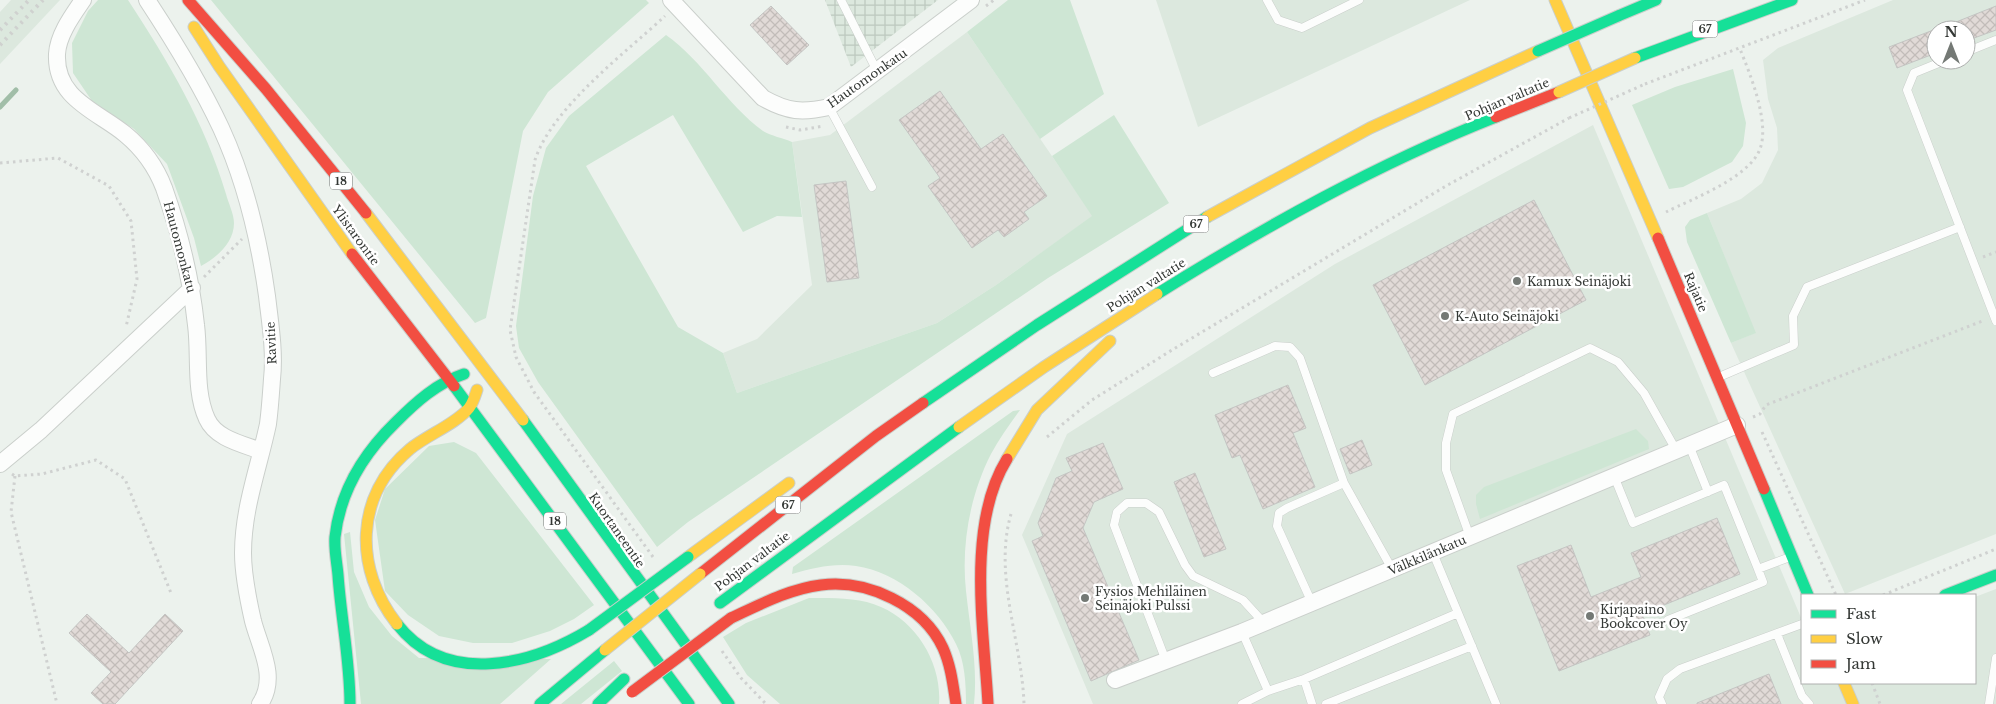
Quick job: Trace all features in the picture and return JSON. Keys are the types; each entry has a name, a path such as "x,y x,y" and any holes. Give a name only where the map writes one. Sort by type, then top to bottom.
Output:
{"main road":[{"name":"Ylistarontie","path":"177,0 219,66 360,265 470,407"},
{"name":"Ylistarontie","path":"188,0 223,38 340,179 485,369"},
{"name":"Rajatie","path":"1555,0 1717,377 1808,594"},
{"name":"Pohjan valtatie","path":"540,704 700,574 876,436 1037,325 1191,227 1273,179 1370,128 1656,0"},
{"name":"Pohjan valtatie","path":"716,606 937,440 1174,282 1391,162 1774,0"},
{"path":"1635,58 1792,0"},
{"path":"988,704 980,561 987,513 1002,467 1037,410 1174,282"},
{"path":"350,704 350,683 338,589 335,537 344,497 361,462 385,432 447,378 485,369"},
{"path":"485,369 470,407 426,436 401,457 379,482 368,510 365,539 369,567 379,597 393,620 433,654 459,664 490,665 523,661 553,651 589,630 799,476"},
{"name":"Kuortaneentie","path":"485,369 663,618 728,704"},
{"name":"18","path":"470,407 689,704"},
{"path":"823,462 876,436"},
{"path":"1947,594 1996,574"},
{"path":"614,704 731,618 786,593 822,585 858,586 891,598 918,616 939,642 952,674 956,704"},
{"path":"646,662 690,626"},
{"path":"598,704 628,676"},
{"path":"1844,684 1853,704"}],"street":[{"name":"Hautomonkatu","path":"83,0 62,36 57,54 59,76 74,99 99,118 124,133 147,156 163,185 176,221 192,288 201,398 208,421 229,440 261,451"},
{"name":"Ravitie","path":"148,0 181,53 221,128 238,170 254,226 270,321 273,376 268,423 244,521 243,555 247,593 266,660 268,677 266,696 260,704"},
{"name":"Hautomonkatu","path":"674,3 763,98 782,109 833,114 878,72 976,5"},
{"path":"1,463 41,430 192,288"},
{"name":"Välkkilänkatu","path":"1114,680 1264,623 1737,425"}],"lane":[{"path":"841,0 878,72"},
{"path":"1267,0 1278,20 1302,28 1359,0"},
{"path":"1976,48 1996,40"},
{"path":"1926,68 1914,72 1907,90 1995,319"},
{"path":"833,114 872,187"},
{"path":"1717,377 1794,345 1793,316 1807,287 1960,227"},
{"path":"1213,373 1275,346 1290,348 1300,358 1344,483 1392,569"},
{"path":"1470,537 1446,470 1446,443 1453,414 1590,348 1618,362 1644,393 1683,448 1708,492"},
{"path":"1614,476 1633,523 1724,486 1763,582 1668,620"},
{"path":"1312,603 1276,526 1278,513 1344,483"},
{"path":"1166,661 1114,525 1117,512 1128,503 1146,503 1159,512 1184,565 1193,576 1243,600 1264,623"},
{"path":"1433,552 1496,704"},
{"path":"1758,569 1791,556"},
{"path":"1242,704 1268,691 1304,679 1458,613"},
{"path":"1662,704 1659,697 1667,679 1680,670 1801,624"},
{"path":"1242,632 1268,691"},
{"path":"1777,634 1802,696 1809,704"},
{"path":"1326,704 1472,646"},
{"path":"1989,704 1996,658"},
{"path":"1304,679 1312,704"}],"path":[{"path":"976,5 994,0"},
{"path":"1569,118 1644,84 1865,0"},
{"path":"657,562 534,392 516,357 510,330 535,160 541,142 573,102 674,3"},
{"path":"1664,214 1729,180 1746,167 1760,149 1762,128 1760,112 1740,49"},
{"path":"782,126 800,130 819,128 833,114"},
{"path":"0,163 58,158 109,186 130,221 137,279 126,328"},
{"path":"192,288 230,253 254,226"},
{"path":"1737,425 1760,414 1766,405 1995,319"},
{"path":"1,463 15,476 42,474 96,460 125,479 171,593"},
{"path":"15,476 11,512 57,704"},
{"path":"1885,594 1996,549"},
{"path":"719,647 742,678 766,704"},
{"path":"1872,684 1880,704"}],"shaded area":[{"path":"11,0 60,0 0,64 0,12"},
{"path":"825,0 938,0 851,67"},
{"path":"1156,0 1470,0 1198,127"},
{"path":"1893,0 1996,0 1996,534 1845,594 1731,343 1755,333 1707,213 1741,199 1762,183 1778,150 1777,128 1768,99 1763,60 1778,48"},
{"path":"967,32 1093,216 996,285 937,323 737,393 723,353 757,339 812,285 792,142 830,135"},
{"path":"1593,125 1801,618 1801,684 1976,684 1976,597 1996,589 1996,704 1093,704 1022,535 1067,434 1335,264"}],"green space":[{"path":"98,0 128,0 171,69 207,142 234,223 228,243 212,259 201,266 194,238 167,164 134,129 92,101 73,73 72,43 88,11"},
{"path":"211,0 646,0 649,3 548,92 523,131 486,318 475,323"},
{"path":"1008,0 1070,0 1104,94 1040,139 967,32"},
{"path":"666,35 692,57 750,120 766,133 792,142 802,217 777,216 743,232 673,115 586,166 678,327 723,353 737,393 937,323 996,285 1092,216 1052,156 1114,115 1169,203 1048,278 688,522 657,547 538,382 519,348 516,326 533,196 546,148 569,116"},
{"path":"1733,69 1746,123 1743,146 1732,162 1683,187 1669,189 1632,105 1675,87"},
{"path":"1707,213 1756,333 1731,343 1687,242 1685,227 1690,220"},
{"path":"1020,410 991,454 978,486 969,521 966,538 965,574 975,690 974,704 966,704 963,665 956,644 939,617 915,593 887,576 856,566 824,567 792,574 793,567 1013,411"},
{"path":"1636,429 1648,441 1649,449 1480,519 1476,495 1484,487"},
{"path":"454,442 476,453 594,605 574,619 550,631 512,643 473,643 439,636 408,615 385,591 375,520 385,489 429,446"},
{"path":"350,532 354,572 369,607 392,636 419,658 551,659 500,704 361,704 344,534"},
{"path":"809,598 864,601 881,607 906,623 916,634 932,660 939,689 939,704 780,704 747,675 723,637 746,623"},
{"path":"614,661 622,671 581,704 561,704"}],"building":[{"path":"771,6 809,45 787,65 750,25"},
{"path":"1996,6 1996,30 1976,37 1976,20 1961,20"},
{"path":"1926,33 1926,57 1897,68 1889,47"},
{"path":"940,91 981,149 1003,134 1047,196 1024,212 1029,219 1004,237 998,230 972,248 928,186 940,178 899,120"},
{"path":"846,181 859,278 827,282 814,185"},
{"path":"1534,200 1586,300 1425,385 1373,285"},
{"path":"1288,385 1306,428 1293,433 1315,487 1263,509 1240,455 1232,458 1215,415"},
{"path":"1362,440 1372,465 1350,474 1340,449"},
{"path":"1103,443 1123,489 1094,502 1083,528 1139,660 1091,681 1032,541 1043,536 1038,523 1056,478 1072,471 1066,458"},
{"path":"1195,473 1226,549 1204,557 1174,482"},
{"path":"1717,518 1740,574 1642,614 1650,635 1559,671 1517,566 1571,545 1591,597 1641,577 1631,553"},
{"path":"87,614 129,653 165,614 183,631 115,704 103,704 91,693 111,672 69,633"},
{"path":"1769,674 1781,704 1697,704 1697,703"}],"waterway":[{"path":"0,107 16,90"}],"railway":[{"path":"0,30 29,0"},
{"path":"0,45 43,0"}],"traffic: fast":[{"path":"1618,16 1656,0"},
{"path":"1635,58 1792,0"},
{"path":"1538,51 1618,16"},
{"path":"1157,294 1239,244 1365,176 1452,135 1496,117"},
{"path":"923,403 1037,325 1207,217"},
{"path":"350,704 349,672 335,547 335,537 342,504 355,474 384,434 427,394 445,382 464,374"},
{"path":"454,386 689,704"},
{"path":"523,420 729,704"},
{"path":"720,603 959,427"},
{"path":"1764,489 1808,594"},
{"path":"589,630 688,557"},
{"path":"1948,594 1996,575"},
{"path":"397,624 417,644 440,656 464,663 490,664 516,660 541,653 589,630"},
{"path":"540,704 605,650"},
{"path":"598,704 624,679"}],"traffic: slow":[{"path":"1555,0 1658,238"},
{"path":"194,27 219,66 352,254"},
{"path":"1207,217 1370,128 1538,51"},
{"path":"1559,92 1635,58"},
{"path":"366,213 523,420"},
{"path":"959,427 1044,367 1157,294"},
{"path":"1007,459 1037,410 1110,341"},
{"path":"397,624 383,603 373,580 367,557 366,534 370,511 378,488 392,468 410,449 463,414 472,404 477,390"},
{"path":"688,557 789,483"},
{"path":"605,650 700,574"},
{"path":"1844,684 1853,704"}],"traffic: jam":[{"path":"188,0 266,89 366,213"},
{"path":"1496,117 1559,92"},
{"path":"1658,238 1764,489"},
{"path":"352,254 454,386"},
{"path":"700,574 876,436 923,403"},
{"path":"988,704 981,611 982,546 986,515 994,485 1007,459"},
{"path":"731,618 774,598 809,587 839,584 875,591 892,598 908,608 922,619 934,633 943,648 948,662 956,704"},
{"path":"632,692 731,618"}],"place":[{"name":"Kamux Seinäjoki","path":"1517,281"},
{"name":"K-Auto Seinäjoki","path":"1445,316"},
{"name":"Fysios Mehiläinen Seinäjoki Pulssi","path":"1085,598"},
{"name":"Kirjapaino Bookcover Oy","path":"1590,616"}]}
